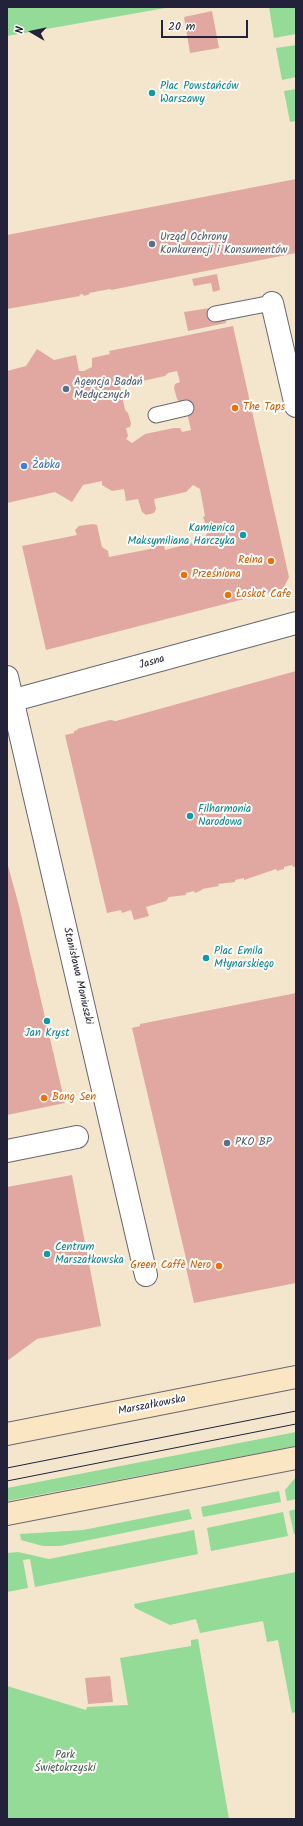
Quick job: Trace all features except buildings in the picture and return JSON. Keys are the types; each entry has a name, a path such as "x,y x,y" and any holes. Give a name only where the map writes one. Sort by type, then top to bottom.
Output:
{"main road":[{"name":"Marszałkowska","path":"7,1434 296,1377"},
{"path":"7,1514 294,1459"}],"street":[{"path":"272,303 296,406"},
{"name":"Jasna","path":"10,702 296,623"},
{"name":"Stanisława Moniuszki","path":"7,677 10,702 146,1275"},
{"path":"7,1151 77,1137"}],"lane":[{"path":"215,314 272,303"},
{"path":"156,415 186,408"}],"green space":[{"path":"7,7 171,7 7,36"},
{"path":"269,7 296,7 296,34 274,38"},
{"path":"296,45 296,77 282,80 276,48"},
{"path":"296,89 296,121 290,122 284,91"},
{"path":"296,1432 296,1446 7,1501 7,1488"},
{"path":"296,1477 296,1499 287,1501 285,1490"},
{"path":"279,1491 281,1502 203,1517 201,1507"},
{"path":"189,1509 192,1519 60,1546 43,1546 21,1540 20,1534 83,1530"},
{"path":"296,1509 296,1534 294,1534 289,1511"},
{"path":"283,1512 288,1536 211,1551 207,1528"},
{"path":"194,1530 198,1554 35,1587 30,1559 23,1560 28,1588 7,1592 7,1553 18,1552 49,1559"},
{"path":"296,1572 296,1712 292,1713 278,1640 267,1642 263,1621 200,1633 196,1619 170,1625 135,1608 134,1604"},
{"name":"Park Świętokrzyski","path":"198,1639 229,1819 7,1819 7,1686 86,1710 87,1707 128,1705 120,1658 191,1646 191,1640"}],"tram line":[{"path":"7,1468 296,1411"},
{"path":"7,1481 296,1424"}],"place":[{"name":"Plac Powstańców Warszawy","path":"152,93"},
{"name":"Urząd Ochrony Konkurencji i Konsumentów","path":"152,244"},
{"name":"Agencja Badań Medycznych","path":"66,389"},
{"name":"The Taps","path":"235,408"},
{"name":"Żabka","path":"24,466"},
{"name":"Kamienica Maksymiliana Harczyka","path":"243,535"},
{"name":"Reina","path":"271,561"},
{"name":"Prześniona","path":"184,575"},
{"name":"Łoskot Cafe","path":"228,595"},
{"name":"Filharmonia Narodowa","path":"190,816"},
{"name":"Plac Emila Młynarskiego","path":"206,958"},
{"name":"Jan Kryst","path":"47,1021"},
{"name":"Bong Sen","path":"44,1098"},
{"name":"PKO BP","path":"227,1143"},
{"name":"Centrum Marszałkowska","path":"47,1254"},
{"name":"Green Caffè Nero","path":"219,1266"}]}
